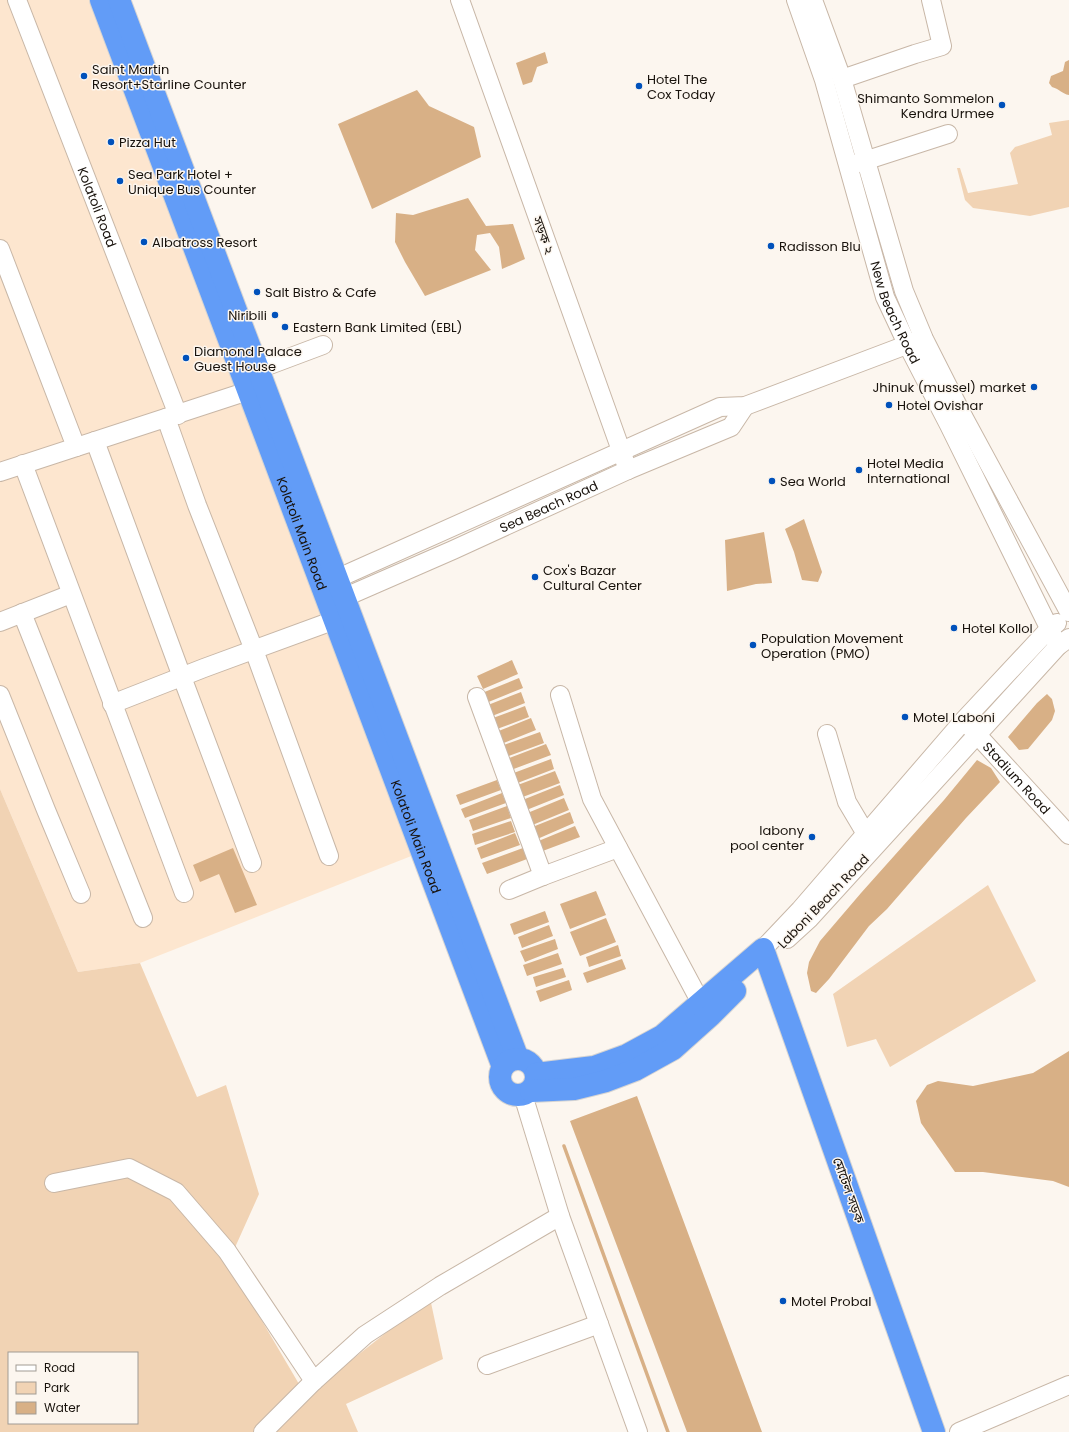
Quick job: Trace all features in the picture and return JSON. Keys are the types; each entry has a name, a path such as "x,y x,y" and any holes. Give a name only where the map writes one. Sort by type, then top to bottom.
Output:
{"highway":[{"name":"Kolatoli Main Road","path":"101,0 335,620 447,894"},
{"name":"Kolatoli Main Road","path":"119,0 259,369 340,588 447,894 510,1063"},
{"name":"Laboni Beach Road","path":"530,1087 627,1055 662,1036 701,1003 765,954"},
{"name":"Laboni Beach Road","path":"530,1087 574,1089 606,1081 635,1070 673,1048 711,1015 765,954"},
{"name":"মোটেল সড়ক","path":"765,954 934,1432"},
{"path":"526,1060 533,1066 530,1087 514,1095 506,1091 501,1084 500,1075 510,1063 526,1060"}],"street":[{"name":"Kolatoli Road","path":"18,0 172,417 197,505 254,650 329,856"},
{"name":"সড়ক ২","path":"460,0 628,470"},
{"name":"New Beach Road","path":"796,0 824,80 885,297 1049,629 1064,642"},
{"name":"New Beach Road","path":"813,0 842,79 904,291 924,339 964,418 1069,612"},
{"path":"842,79 942,46 931,0"},
{"path":"848,165 866,161 948,134"},
{"path":"0,249 76,447"},
{"name":"Sea Beach Road","path":"340,588 482,514 720,407 745,406 907,344 924,339"},
{"path":"259,369 323,345"},
{"path":"0,472 248,391"},
{"name":"Sea Beach Road","path":"340,588 491,533 628,470 731,427 745,406"},
{"path":"96,441 252,863"},
{"path":"23,464 184,893"},
{"path":"482,514 491,533"},
{"path":"0,622 71,594"},
{"name":"Laboni Beach Road","path":"765,954 800,910 964,720 1049,629 1069,612"},
{"path":"22,614 143,918"},
{"path":"112,704 335,620"},
{"name":"Laboni Beach Road","path":"765,954 810,918 1064,642"},
{"path":"0,695 81,894"},
{"path":"560,695 592,799 701,1003"},
{"path":"477,697 543,876"},
{"name":"Stadium Road","path":"964,720 1069,835"},
{"path":"827,734 847,802 866,834"},
{"path":"509,890 618,848"},
{"path":"530,1087 560,1216 638,1432"},
{"path":"54,1183 129,1168 176,1192 227,1251 314,1381"},
{"path":"263,1432 314,1381 365,1335 440,1286 560,1216"},
{"path":"486,1365 599,1324"},
{"path":"959,1432 1069,1385"}],"shaded area":[{"path":"0,0 104,0 424,851 140,963 78,972 0,789"}],"green space":[{"path":"1069,120 1069,207 1030,216 973,208 965,200 957,168 960,168 968,193 1018,184 1010,153 1015,147 1052,135 1049,123"},
{"path":"0,789 78,972 140,963 197,1097 226,1085 259,1194 228,1263 306,1396 430,1298 443,1359 346,1404 358,1432 0,1432"},
{"path":"988,885 1036,981 890,1067 876,1039 847,1047 833,994"}],"water":[{"path":"545,52 548,63 537,67 532,82 523,85 516,63"},
{"path":"1069,60 1069,95 1052,87 1049,83 1051,76 1063,71 1065,62"},
{"path":"417,90 429,106 474,127 481,157 372,209 338,124"},
{"path":"468,198 486,226 513,224 525,259 502,269 499,247 490,233 477,235 475,250 491,270 425,296 395,242 396,213 413,215"},
{"path":"804,519 822,572 818,582 802,580 794,552 785,529"},
{"path":"764,532 772,583 756,584 727,591 725,540"},
{"path":"512,660 518,674 483,689 477,676"},
{"path":"519,678 523,688 486,703 482,693"},
{"path":"521,692 525,703 492,716 488,705"},
{"path":"1047,694 1052,699 1055,711 1052,720 1028,749 1019,750 1008,737 1037,703"},
{"path":"525,706 529,717 497,729 493,718"},
{"path":"531,718 536,730 501,744 496,732"},
{"path":"540,732 544,743 506,757 501,746"},
{"path":"546,744 551,755 511,770 507,759"},
{"path":"551,759 554,769 515,784 511,774"},
{"path":"977,760 991,768 1000,782 966,818 887,909 869,926 829,979 816,993 811,991 807,973 809,962 820,941 944,800"},
{"path":"555,771 560,783 520,798 515,786"},
{"path":"497,780 501,790 460,805 456,795"},
{"path":"560,785 564,795 524,811 520,801"},
{"path":"502,793 506,803 465,818 461,809"},
{"path":"564,798 569,810 530,826 525,814"},
{"path":"507,806 511,818 473,831 469,820"},
{"path":"570,812 574,823 535,840 530,828"},
{"path":"511,821 515,832 475,845 472,834"},
{"path":"575,826 580,837 540,852 536,842"},
{"path":"515,833 520,845 481,859 477,848"},
{"path":"233,848 257,905 235,913 219,874 200,882 193,865"},
{"path":"523,848 527,859 487,874 482,863"},
{"path":"596,891 606,915 570,929 560,904"},
{"path":"545,911 549,922 514,935 510,924"},
{"path":"606,918 616,942 580,956 570,932"},
{"path":"549,925 553,936 522,948 518,937"},
{"path":"555,939 558,949 525,962 520,951"},
{"path":"618,945 621,956 589,967 586,957"},
{"path":"558,953 562,964 527,976 523,965"},
{"path":"622,959 626,969 587,983 583,973"},
{"path":"563,968 566,977 536,987 533,977"},
{"path":"569,980 572,990 540,1002 536,991"},
{"path":"1069,1051 1069,1187 1053,1181 983,1172 955,1172 921,1123 916,1101 927,1085 938,1081 973,1086 1033,1073"},
{"path":"637,1096 762,1432 687,1432 570,1121"}],"waterway":[{"path":"564,1146 668,1432"}],"place":[{"name":"Saint Martin Resort+Starline Counter","path":"84,76"},
{"name":"Hotel The Cox Today","path":"639,86"},
{"name":"Shimanto Sommelon Kendra Urmee","path":"1002,105"},
{"name":"Pizza Hut","path":"111,142"},
{"name":"Sea Park Hotel + Unique Bus Counter","path":"120,181"},
{"name":"Albatross Resort","path":"144,242"},
{"name":"Radisson Blu","path":"771,246"},
{"name":"Salt Bistro & Cafe","path":"257,292"},
{"name":"Niribili","path":"275,315"},
{"name":"Eastern Bank Limited (EBL)","path":"285,327"},
{"name":"Diamond Palace Guest House","path":"186,358"},
{"name":"Jhinuk (mussel) market","path":"1034,387"},
{"name":"Hotel Ovishar","path":"889,405"},
{"name":"Hotel Media International","path":"859,470"},
{"name":"Sea World","path":"772,481"},
{"name":"Cox's Bazar Cultural Center","path":"535,577"},
{"name":"Hotel Kollol","path":"954,628"},
{"name":"Population Movement Operation (PMO)","path":"753,645"},
{"name":"Motel Laboni","path":"905,717"},
{"name":"labony pool center","path":"812,837"},
{"name":"Motel Probal","path":"783,1301"}]}
